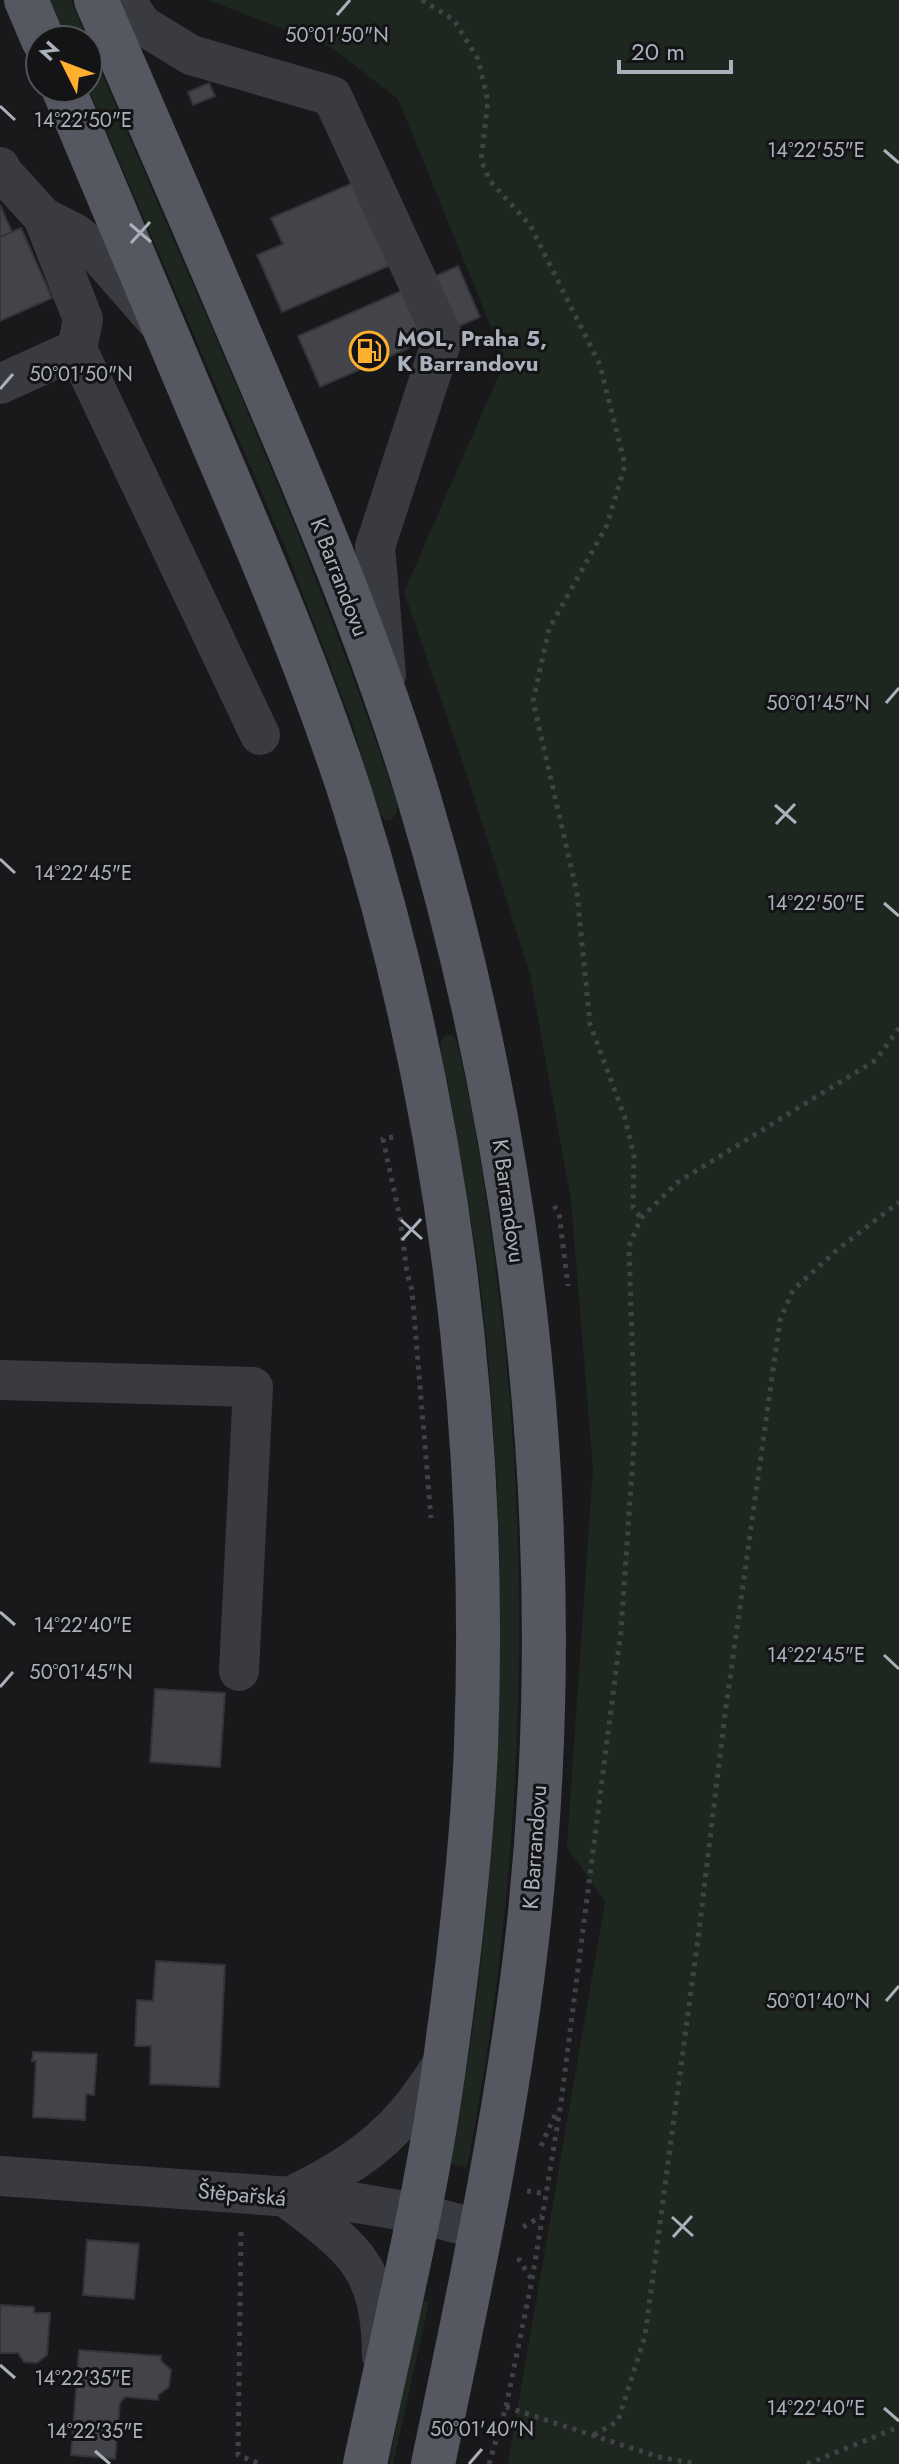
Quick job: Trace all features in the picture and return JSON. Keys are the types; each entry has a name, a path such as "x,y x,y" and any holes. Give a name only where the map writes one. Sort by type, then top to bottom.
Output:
{"main road":[{"path":"26,0 36,24"},
{"name":"K Barrandovu","path":"96,0 281,429 388,703 431,843 470,992 515,1230 535,1425 543,1621 537,1820 517,2016 482,2230 433,2464"},
{"path":"70,104 287,615 337,755 399,970 437,1152 452,1250 468,1387 475,1488 478,1586 472,1809 445,2060 365,2464"}],"street":[{"path":"125,0 142,25 191,55 332,96 443,337 375,547 388,703"},
{"path":"0,167 43,217 83,319 77,349 260,735"},
{"path":"43,217 76,234 92,247 164,329"},
{"path":"0,384 77,349"},
{"path":"0,1380 253,1387 239,1671"},
{"path":"383,2381 378,2307 365,2269 340,2238 287,2198 322,2181 375,2147 411,2110 445,2060"},
{"name":"Štěpařská","path":"0,2176 345,2201 417,2213 482,2230"}],"path":[{"path":"422,0 454,20 478,59 488,101 481,160 490,181 530,225 600,365 625,465 607,525 549,629 533,701 577,893 590,1024 625,1118 634,1156 633,1207 641,1218"},
{"path":"489,2464 506,2407 546,2194 580,1965 621,1631 635,1429 629,1246 641,1218 678,1182 876,1060 899,1028"},
{"path":"393,1137 383,1139 412,1290 432,1526"},
{"path":"594,2435 618,2421 645,2336 725,1714 780,1320 793,1290 837,1250 899,1202"},
{"path":"552,1203 559,1213 568,1286"},
{"path":"534,2192 546,2194"},
{"path":"236,2464 242,2193"},
{"path":"506,2407 659,2457 697,2464"},
{"path":"807,2464 899,2427"},
{"path":"238,2455 260,2464"}],"shaded area":[{"path":"50,0 71,0 81,24 60,24"},
{"path":"208,0 899,0 899,2464 508,2464 605,1902 567,1847 593,1469 571,1200 530,974 465,769 404,592 505,361 398,99 332,48"},
{"path":"104,78 290,514 397,803 397,813 391,820 386,820 379,813 351,720 283,542 95,104 104,104"},
{"path":"447,1035 456,1040 469,1097 496,1272 516,1496 519,1608 518,1721 512,1833 501,1945 467,2167 451,2164 468,2061 491,1854 500,1647 499,1542 486,1334 470,1212 441,1056 441,1043"},
{"path":"421,2300 429,2302 393,2464 389,2464"}],"building":[{"path":"209,83 215,96 193,105 188,92"},
{"path":"355,182 391,265 282,312 257,255 283,244 271,218"},
{"path":"0,205 12,232 0,237"},
{"path":"21,228 52,298 0,321 0,237"},
{"path":"458,266 480,317 320,387 298,336"},
{"path":"155,1689 225,1693 220,1767 150,1762"},
{"path":"156,1961 225,1965 219,2087 150,2084 151,2046 135,2046 137,2000 153,2001"},
{"path":"33,2052 97,2054 94,2095 86,2094 85,2120 33,2117 36,2061 32,2061"},
{"path":"87,2240 139,2244 134,2299 83,2295"},
{"path":"0,2305 34,2307 34,2313 50,2313 47,2355 37,2363 24,2362 18,2353 0,2353"},
{"path":"79,2350 161,2356 161,2361 171,2370 169,2387 158,2395 158,2400 125,2397 120,2403 115,2459 71,2455"}],"place":[{"name":"MOL, Praha 5, K Barrandovu","path":"369,351"}]}
